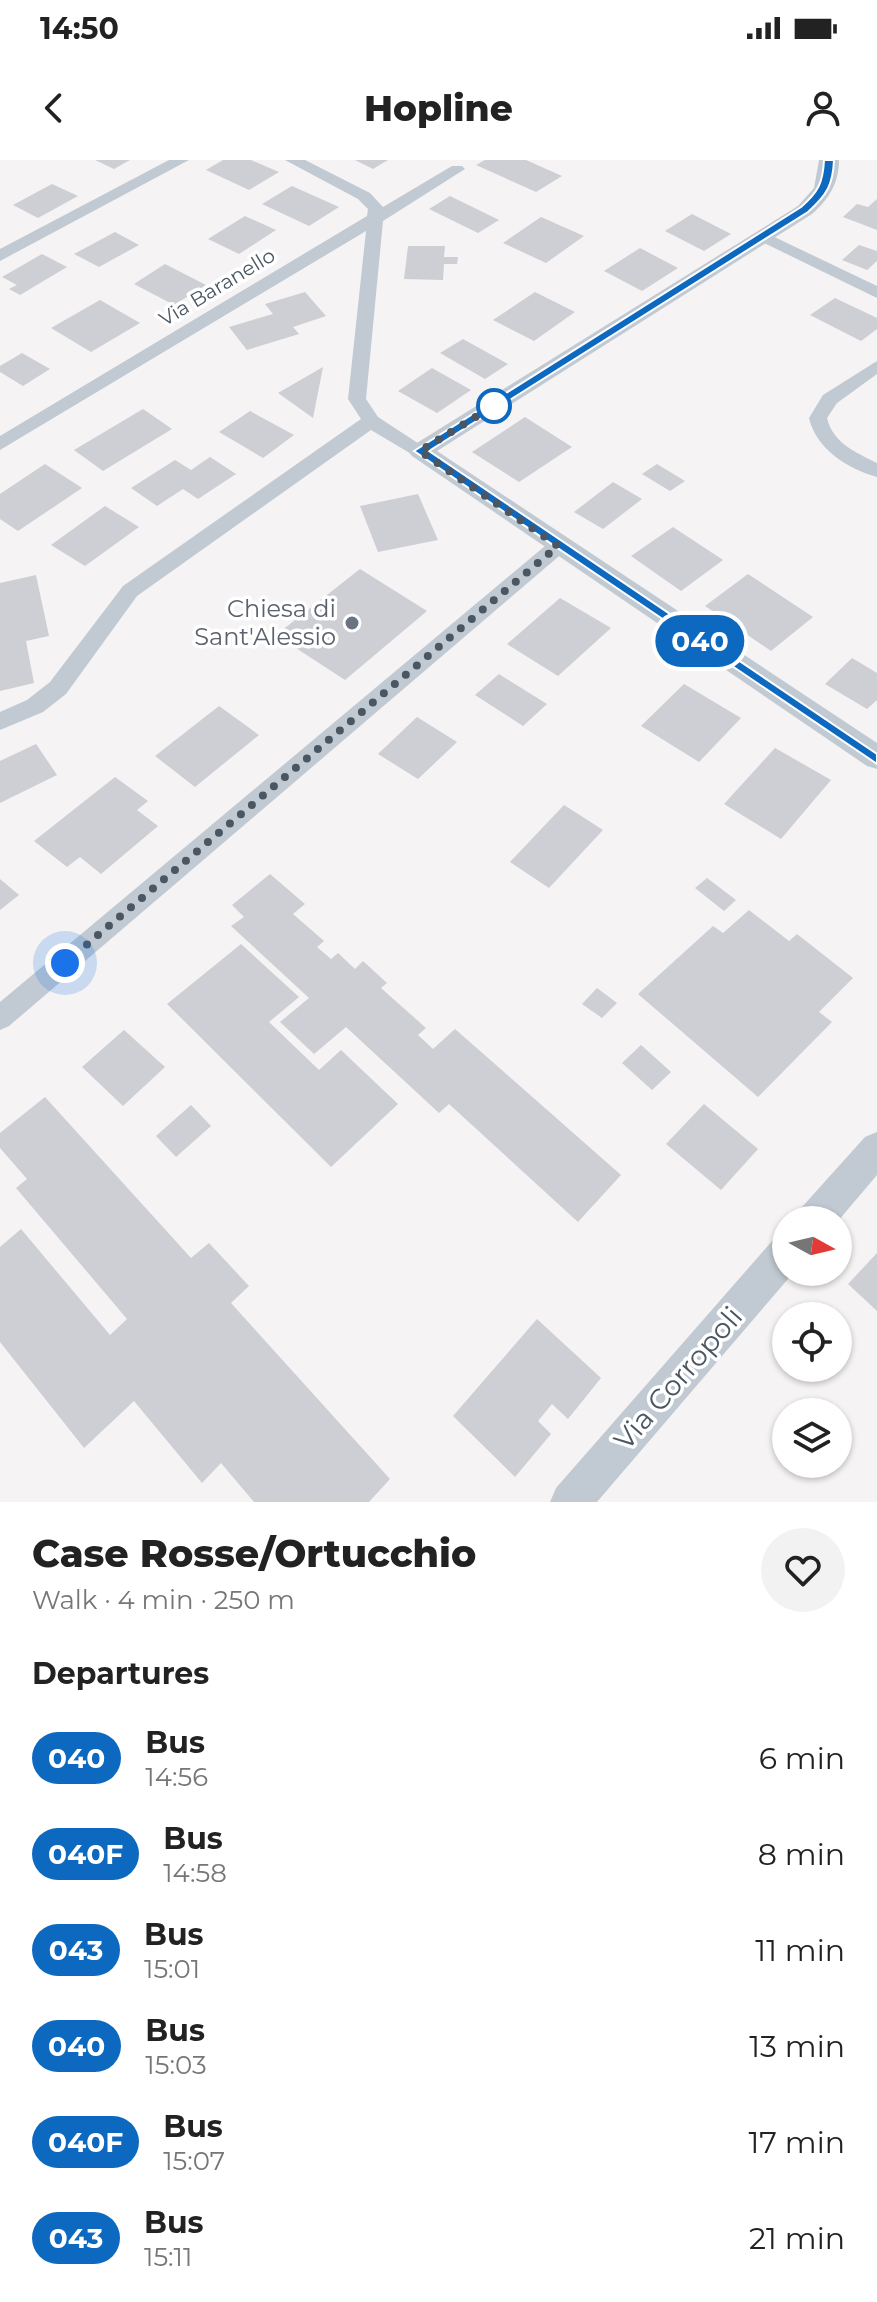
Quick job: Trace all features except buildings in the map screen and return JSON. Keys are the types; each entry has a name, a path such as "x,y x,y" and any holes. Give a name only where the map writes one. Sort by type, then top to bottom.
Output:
{"street":[{"path":"0,256 181,160"},
{"path":"293,160 368,199 376,208 357,399 371,421 877,758"},
{"path":"420,451 764,237 821,194 829,176 829,160"},
{"name":"Via Baranello","path":"0,444 457,169"},
{"path":"764,237 877,293"},
{"path":"877,366 830,399 818,418 820,432 827,441 877,471"},
{"path":"0,721 33,707 54,691 107,616 130,591 371,421"},
{"path":"0,1018 558,546"},
{"path":"827,1206 877,1149"},
{"name":"Via Corropoli","path":"570,1502 772,1269"}],"bus line":[{"name":"040","path":"829,160 828,182 817,200 805,210 420,451 877,758"}],"place":[{"name":"Chiesa di Sant'Alessio","path":"352,623"}],"route":[{"path":"65,963 558,546 420,451 500,402 494,406"}]}
